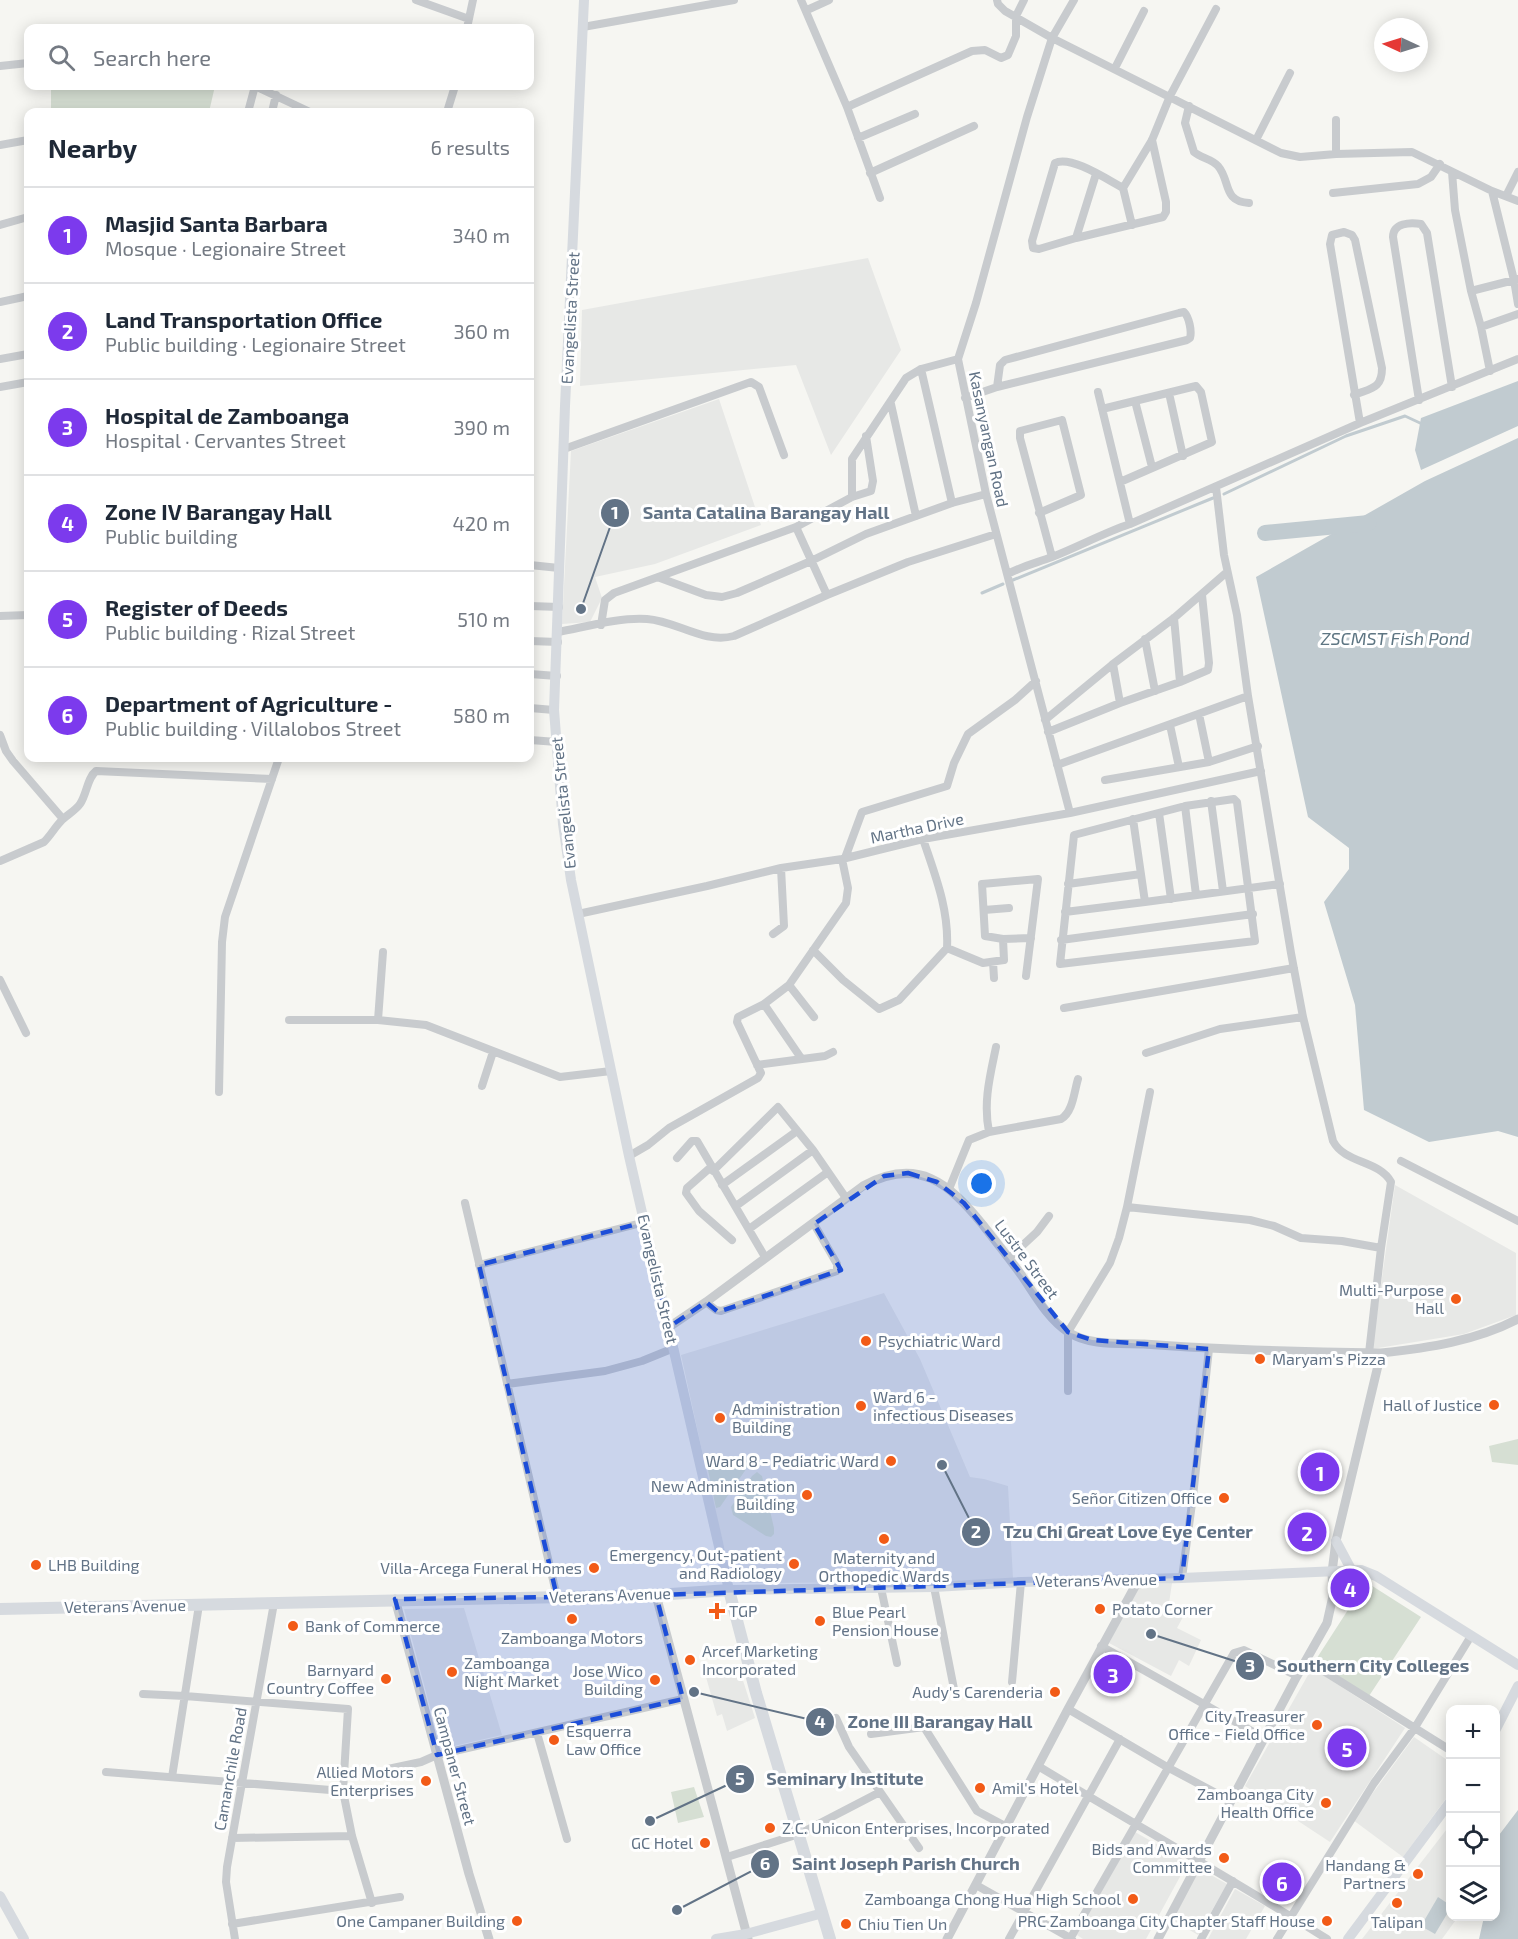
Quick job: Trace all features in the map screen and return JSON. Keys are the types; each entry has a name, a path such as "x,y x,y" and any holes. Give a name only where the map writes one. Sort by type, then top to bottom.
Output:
{"main road":[{"name":"Evangelista Street","path":"585,0 554,710 562,824 578,914 629,1156 729,1590"},
{"path":"1336,1540 1352,1570"},
{"name":"Veterans Avenue","path":"0,1609 656,1595 729,1590 934,1587 1360,1570 1376,1576 1518,1665"},
{"path":"729,1590 750,1674 830,1939"},
{"path":"1500,1721 1518,1686"},
{"path":"1348,1939 1446,1807"},
{"path":"0,1896 24,1939"},
{"path":"716,1939 747,1937 823,1913"}],"street":[{"path":"416,0 469,20"},
{"path":"468,24 473,0"},
{"path":"583,27 734,0"},
{"path":"801,0 847,106 880,198"},
{"path":"807,10 829,0"},
{"path":"997,0 1005,11 1052,38 1289,156 1412,152 1492,191 1518,201"},
{"path":"847,106 972,51 985,50 997,57 1008,55 1016,36 1016,16 1024,0"},
{"name":"Kasanyangan Road","path":"1070,813 986,494 958,359 1052,38 1074,0"},
{"path":"1132,225 1123,188 1152,140 1170,96 1216,9"},
{"path":"1115,68 1143,11"},
{"path":"0,66 24,63"},
{"path":"1256,140 1290,73"},
{"path":"249,108 254,90"},
{"path":"264,90 302,108"},
{"path":"448,108 454,90"},
{"path":"273,108 276,95"},
{"path":"1189,106 1185,123 1194,152 1220,168 1228,190 1236,200 1249,203"},
{"path":"858,138 915,114"},
{"path":"1336,120 1336,154"},
{"path":"870,173 974,126"},
{"path":"1123,188 1072,161 1059,160 1055,163 1032,246 1040,249 1163,217 1166,212 1166,202 1152,140"},
{"path":"0,145 24,141"},
{"path":"1333,193 1418,184 1431,177 1440,164"},
{"path":"1452,171 1455,210 1490,371"},
{"path":"1506,196 1518,172"},
{"path":"1076,238 1096,174"},
{"path":"1492,191 1516,279 1518,304"},
{"path":"0,225 24,218"},
{"path":"1419,400 1393,237 1396,228 1406,224 1421,224 1427,233 1452,387"},
{"path":"1354,395 1378,384 1382,379 1382,368 1354,240 1352,235 1344,232 1332,235 1330,244 1354,395 1360,423"},
{"path":"1471,291 1516,279"},
{"path":"0,302 24,297"},
{"path":"965,398 997,387 1190,338 1191,333 1186,314 1179,313 1005,360 1000,365 997,387"},
{"path":"1481,327 1518,314"},
{"path":"0,359 24,355"},
{"path":"852,497 852,459 866,436 891,404 906,378 921,369 958,359"},
{"path":"1008,574 1020,567 1052,557 1130,524 1360,423 1518,359"},
{"path":"921,369 952,503"},
{"path":"564,449 751,382 759,387 784,454"},
{"path":"0,387 24,383"},
{"path":"1102,409 1196,386 1200,388 1212,442 1120,482"},
{"path":"1098,392 1130,524"},
{"path":"1169,393 1183,456"},
{"path":"1135,401 1152,467"},
{"path":"891,404 916,516"},
{"path":"1039,513 1081,495 1062,420 1020,431 1039,513 1052,557"},
{"path":"601,624 605,600 608,597 796,527 852,497 871,491 873,488 866,436"},
{"path":"1216,487 1227,572 1237,615 1248,696 1294,968 1303,1017 1333,1141 1341,1152 1383,1172 1391,1182 1369,1353"},
{"path":"660,578 706,595 722,597 811,561 866,534 952,503 986,494"},
{"path":"796,527 826,595"},
{"path":"534,640 558,637 601,624 648,619 711,638 723,639 908,562 996,534"},
{"path":"534,565 559,568"},
{"path":"1045,720 1174,618 1227,572"},
{"path":"1048,732 1180,682 1209,667 1202,595"},
{"path":"534,606 559,608"},
{"path":"0,616 24,615"},
{"path":"1174,618 1180,682"},
{"path":"1145,639 1155,691"},
{"path":"1113,664 1120,703"},
{"path":"534,675 556,676"},
{"path":"629,1156 648,1145 669,1128 758,1077 761,1073 737,1022 738,1017 764,1005 789,986 846,903 849,888 844,859 862,812 946,786 968,734 1015,700 1036,681"},
{"path":"1057,765 1248,696"},
{"path":"534,708 554,710"},
{"path":"1199,714 1209,762"},
{"path":"1170,724 1179,767"},
{"path":"0,735 13,761 63,819"},
{"path":"534,740 557,742"},
{"path":"1105,780 1209,762 1258,746"},
{"path":"219,1092 222,942 225,917 278,762"},
{"path":"0,861 44,842 63,819 81,803 92,775 96,771 272,779"},
{"name":"Martha Drive","path":"578,914 781,868 844,859 923,839 1070,813 1261,771"},
{"path":"1230,798 1237,802 1255,941 1060,964 1074,835 1185,806 1230,798"},
{"path":"1210,801 1223,891"},
{"path":"1185,806 1196,895"},
{"path":"1159,813 1171,899"},
{"path":"1133,819 1145,902"},
{"path":"813,950 843,980 879,1009 899,1000 947,948 948,930 945,909 923,839"},
{"path":"773,934 784,926 781,868"},
{"path":"1068,884 1141,874"},
{"path":"1026,976 1031,938 1038,879 982,884 985,936 1004,939 1031,938"},
{"path":"1065,912 1280,884"},
{"path":"984,910 1009,908"},
{"path":"1061,940 1253,914"},
{"path":"947,948 983,963 993,962 1004,960 1004,939"},
{"path":"378,1020 383,952"},
{"path":"993,962 994,978"},
{"path":"1064,1008 1294,968"},
{"path":"0,980 26,1033"},
{"path":"789,986 814,1017"},
{"path":"764,1005 801,1058"},
{"path":"1146,1053 1220,1029 1303,1017"},
{"path":"289,1020 378,1020 426,1025 560,1077 611,1071"},
{"path":"989,1132 985,1114 996,1047"},
{"path":"482,1086 493,1052"},
{"path":"758,1065 825,1056 832,1052"},
{"path":"949,1190 969,1140 989,1132 1061,1119 1069,1111 1078,1079"},
{"path":"1068,1392 1068,1332 1110,1263 1127,1207 1150,1092"},
{"path":"732,1240 699,1212 686,1193 687,1188 712,1169 774,1108 780,1108 846,1198"},
{"path":"722,1185 797,1131"},
{"path":"677,1158 695,1140 765,1257"},
{"path":"736,1206 813,1150"},
{"path":"1401,1161 1518,1221"},
{"path":"749,1229 828,1172"},
{"name":"Lustre Street","path":"669,1327 814,1224 846,1198 874,1180 896,1173 925,1177 949,1190 964,1203 1010,1258 1037,1299 1055,1320 1068,1332 1092,1340 1209,1349 1381,1353 1454,1342 1489,1332 1518,1319"},
{"path":"465,1203 557,1597"},
{"path":"1127,1207 1250,1220 1274,1226 1300,1239 1342,1241 1381,1248"},
{"path":"1010,1258 1037,1232 1049,1216"},
{"path":"479,1265 645,1222"},
{"path":"706,1302 721,1311 837,1271 837,1264 814,1224"},
{"path":"507,1384 605,1371 642,1361 674,1348"},
{"path":"1182,1578 1209,1349"},
{"path":"1158,1939 1327,1623 1332,1608 1332,1572 1336,1540 1381,1353"},
{"path":"947,1939 1101,1646 1139,1579"},
{"path":"1012,1682 1021,1582"},
{"path":"934,1587 955,1694"},
{"path":"881,1588 897,1663"},
{"path":"656,1595 747,1937"},
{"name":"Campaner Street","path":"394,1599 489,1939"},
{"name":"Camanchile Road","path":"235,1939 226,1882 274,1604"},
{"path":"172,1777 199,1605"},
{"path":"1277,1939 1374,1783 1414,1729 1472,1636"},
{"path":"1101,1646 1264,1738"},
{"path":"976,1885 1071,1939 1234,1653 1244,1650 1297,1676"},
{"path":"1306,1660 1446,1748"},
{"path":"143,1694 348,1709 343,1791 352,1836 372,1903"},
{"path":"388,1769 421,1762 437,1755 683,1699"},
{"path":"1068,1709 1167,1767 1231,1801"},
{"path":"836,1718 849,1747 919,1848"},
{"path":"871,1734 971,1720"},
{"path":"924,1727 977,1811 1007,1827"},
{"path":"537,1732 567,1839"},
{"path":"1009,1939 1120,1739"},
{"path":"1038,1766 1327,1939"},
{"path":"106,1772 343,1791"},
{"path":"727,1857 799,1834 880,1792"},
{"path":"232,1838 352,1836"},
{"path":"1201,1939 1233,1881"},
{"path":"232,1924 400,1897"}],"highlighted area":[{"path":"908,1173 937,1182 964,1203 1068,1332 1092,1340 1209,1349 1182,1578 656,1595 683,1699 437,1755 395,1599 557,1597 479,1265 645,1222 669,1327 706,1302 718,1312 841,1270 814,1224 884,1176"}],"shaded area":[{"path":"51,90 214,90 210,108 51,108"},
{"path":"868,258 901,350 831,455 796,365 580,386 582,310"},
{"path":"719,399 761,525 655,564 595,577 602,598 590,622 562,624 571,451"},
{"path":"1395,1185 1516,1253 1516,1315 1464,1334 1372,1349"},
{"path":"884,1293 920,1359 970,1477 1008,1486 1013,1578 940,1582 741,1583 735,1580 718,1524 681,1355"},
{"path":"1518,1439 1518,1465 1492,1462 1489,1446"},
{"path":"750,1458 751,1462 720,1507 716,1508 708,1470"},
{"path":"757,1472 762,1476 774,1528 774,1534 771,1537 733,1515 731,1507"},
{"path":"1366,1582 1421,1617 1369,1696 1315,1661"},
{"path":"1172,1583 1168,1610 1183,1617 1177,1628 1201,1640 1189,1666 1179,1660 1171,1676 1109,1643 1139,1585"},
{"name":"Zamboanga Night Market","path":"464,1608 502,1735 441,1749 404,1609"},
{"path":"739,1668 755,1718 727,1731 722,1714 717,1716 706,1677"},
{"path":"1312,1668 1405,1728 1330,1842 1245,1786"},
{"path":"1414,1737 1446,1759 1446,1798 1403,1857 1353,1820"},
{"path":"694,1787 704,1817 678,1823 671,1792"},
{"path":"1446,1830 1446,1921 1455,1921 1442,1939 1362,1939"},
{"name":"Zamboanga Chong Hua High School","path":"1135,1832 1188,1862 1146,1939 1083,1939 1077,1935"},
{"path":"1200,1869 1227,1884 1198,1935 1171,1919"},
{"path":"1235,1889 1265,1906 1246,1939 1208,1939"}],"water":[{"path":"1518,381 1518,426 1421,470 1415,450 1421,418"},
{"name":"ZSCMST Fish Pond","path":"1518,438 1518,1137 1498,1131 1429,1142 1364,1110 1355,1005 1324,902 1349,869 1349,848 1308,817 1256,577 1425,481"},
{"path":"1518,1810 1518,1939 1479,1939 1483,1921 1500,1921 1500,1834"},
{"path":"1438,1897 1446,1902 1446,1916 1435,1934 1421,1926"}],"waterway":[{"path":"1224,494 1346,436 1405,416 1420,423"},
{"path":"1013,580 1213,498"},
{"path":"1265,533 1369,523"},
{"path":"982,593 1003,584"}],"place":[{"name":"Santa Catalina Barangay Hall","path":"581,609"},
{"name":"Multi-Purpose Hall","path":"1456,1299"},
{"name":"Psychiatric Ward","path":"866,1341"},
{"name":"Maryam's Pizza","path":"1260,1359"},
{"name":"Hall of Justice","path":"1494,1405"},
{"name":"Ward 6 - infectious Diseases","path":"861,1406"},
{"name":"Administration Building","path":"720,1418"},
{"name":"Ward 8 - Pediatric Ward","path":"891,1461"},
{"name":"Tzu Chi Great Love Eye Center","path":"942,1465"},
{"name":"Masjid Santa Barbara","path":"1320,1472"},
{"name":"New Administration Building","path":"807,1495"},
{"name":"Señor Citizen Office","path":"1224,1498"},
{"name":"Land Transportation Office","path":"1307,1532"},
{"name":"Maternity and Orthopedic Wards","path":"884,1539"},
{"name":"Emergency, Out-patient and Radiology","path":"794,1564"},
{"name":"LHB Building","path":"36,1565"},
{"name":"Villa-Arcega Funeral Homes","path":"594,1568"},
{"name":"Zone IV Barangay Hall","path":"1350,1588"},
{"name":"Potato Corner","path":"1100,1609"},
{"name":"TGP","path":"717,1611"},
{"name":"Zamboanga Motors","path":"572,1619"},
{"name":"Blue Pearl Pension House","path":"820,1621"},
{"name":"Bank of Commerce","path":"293,1626"},
{"name":"Southern City Colleges","path":"1151,1634"},
{"name":"Arcef Marketing Incorporated","path":"690,1660"},
{"name":"Zamboanga Night Market","path":"452,1672"},
{"name":"Hospital de Zamboanga","path":"1113,1674"},
{"name":"Barnyard Country Coffee","path":"386,1679"},
{"name":"Jose Wico Building","path":"655,1680"},
{"name":"Zone III Barangay Hall","path":"694,1692"},
{"name":"Audy's Carenderia","path":"1055,1692"},
{"name":"City Treasurer Office - Field Office","path":"1317,1725"},
{"name":"Esquerra Law Office","path":"554,1740"},
{"name":"Register of Deeds","path":"1347,1748"},
{"name":"Allied Motors Enterprises","path":"426,1781"},
{"name":"Amil's Hotel","path":"980,1788"},
{"name":"Zamboanga City Health Office","path":"1326,1803"},
{"name":"Seminary Institute","path":"650,1821"},
{"name":"Z.C. Unicon Enterprises, Incorporated","path":"770,1828"},
{"name":"GC Hotel","path":"705,1843"},
{"name":"Bids and Awards Committee","path":"1224,1858"},
{"name":"Handang & Partners","path":"1418,1874"},
{"name":"Department of Agriculture -","path":"1282,1882"},
{"name":"Zamboanga Chong Hua High School","path":"1133,1899"},
{"name":"Talipan","path":"1397,1903"},
{"name":"Saint Joseph Parish Church","path":"677,1910"},
{"name":"One Campaner Building","path":"517,1921"},
{"name":"PRC Zamboanga City Chapter Staff House","path":"1327,1921"},
{"name":"Chiu Tien Un","path":"846,1924"}]}
